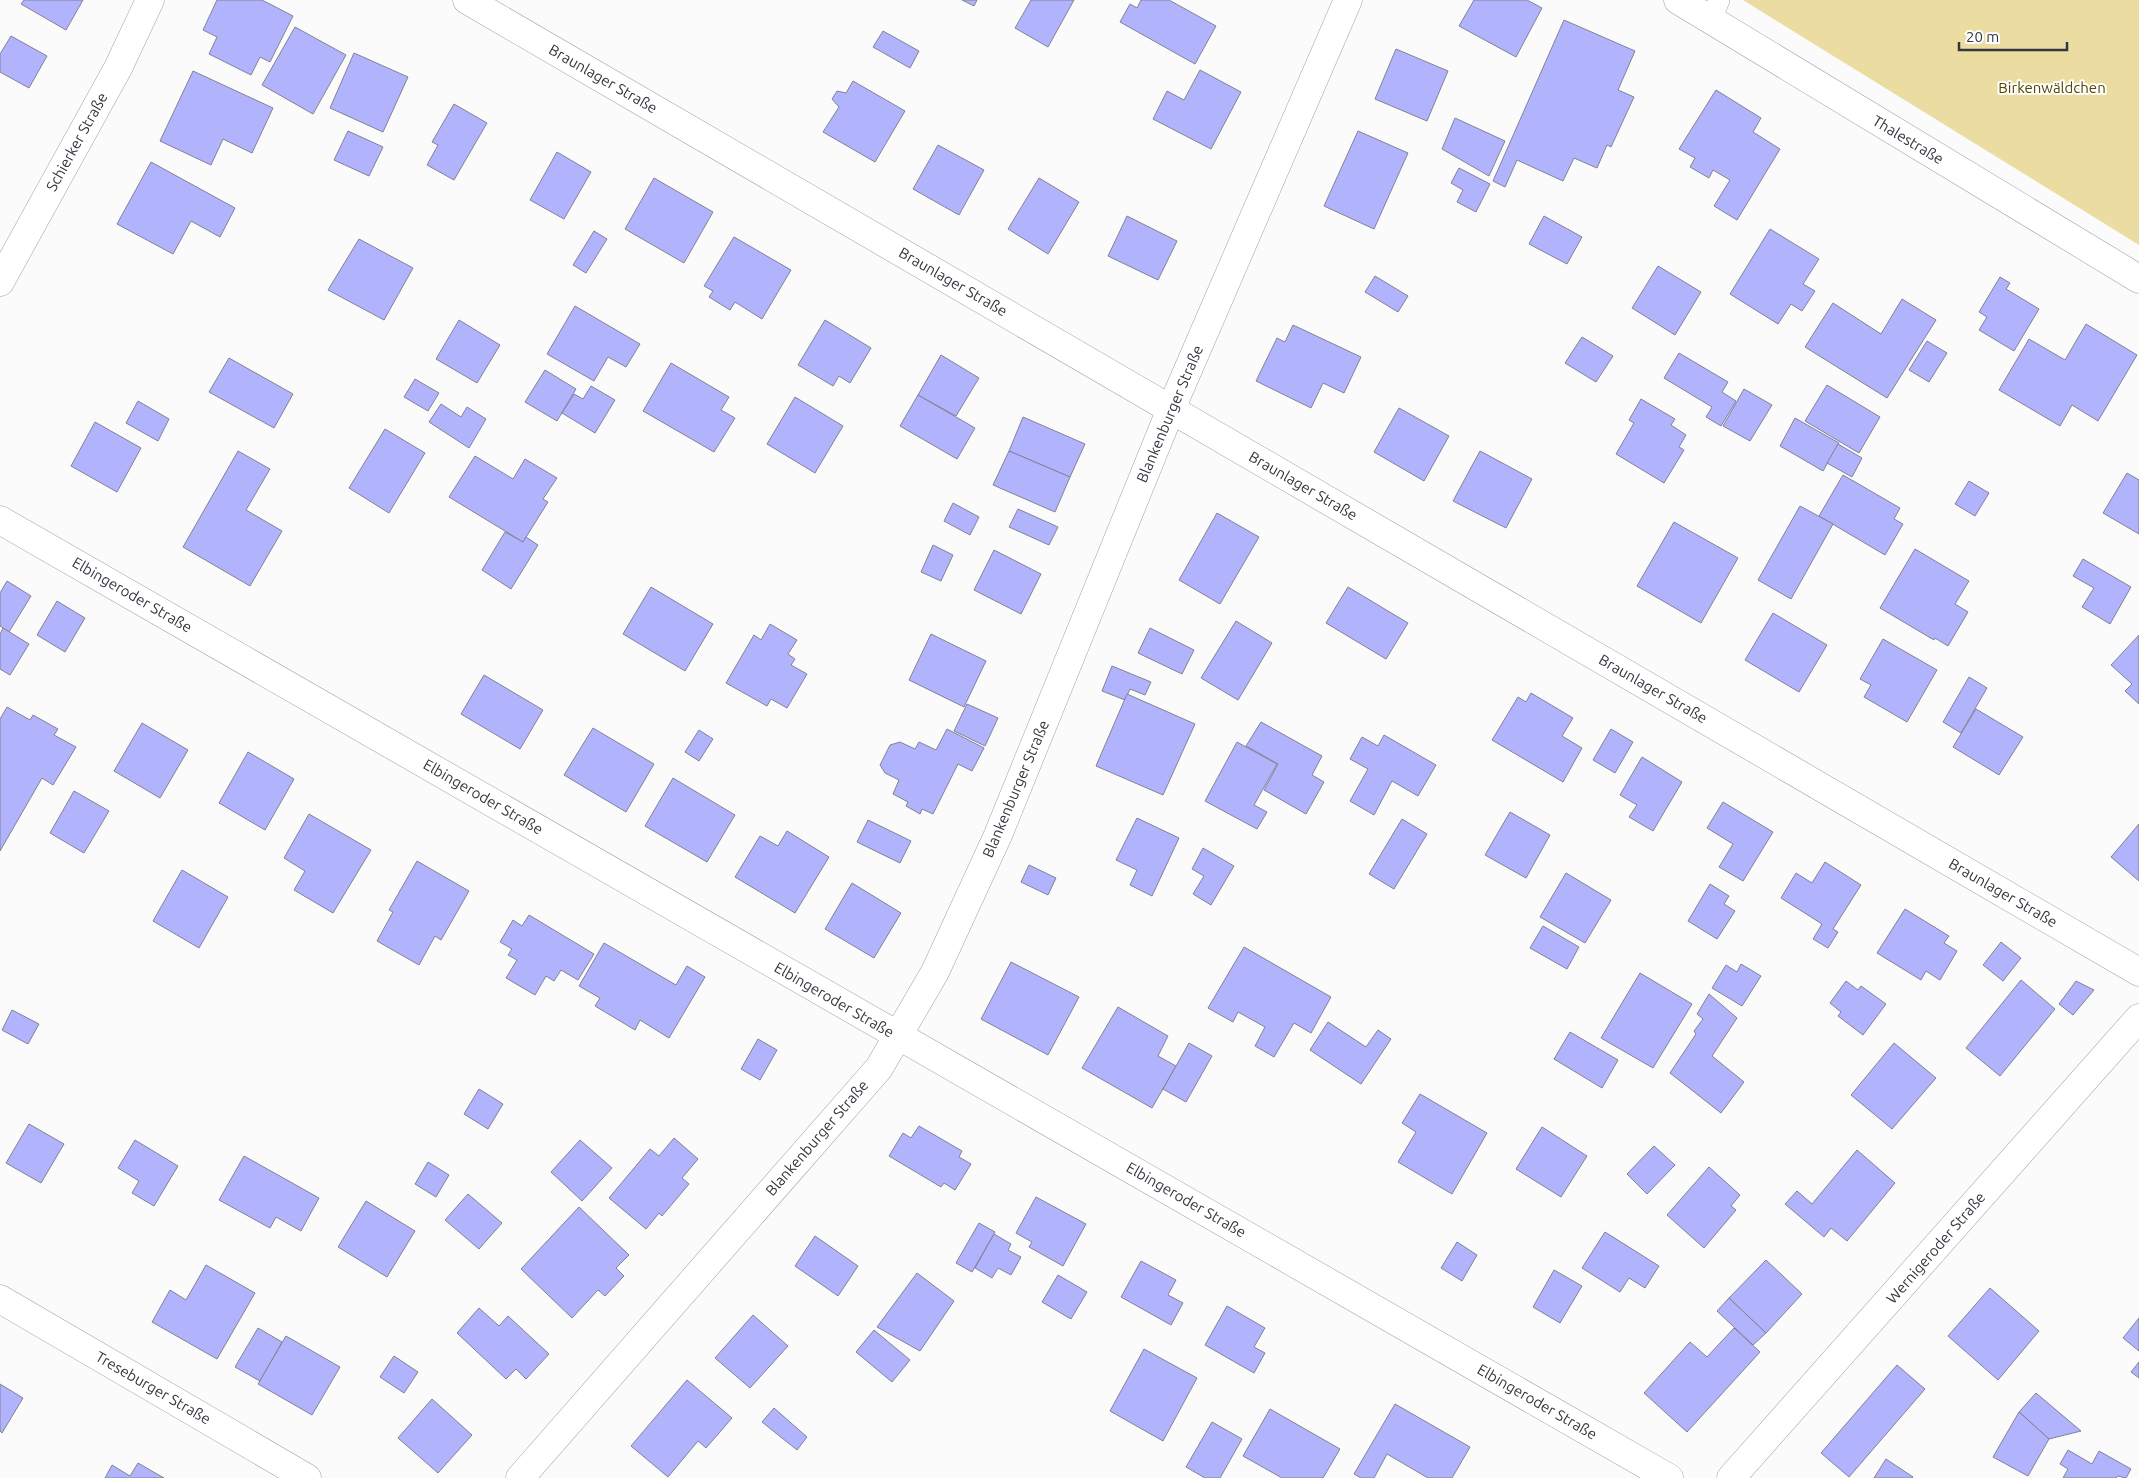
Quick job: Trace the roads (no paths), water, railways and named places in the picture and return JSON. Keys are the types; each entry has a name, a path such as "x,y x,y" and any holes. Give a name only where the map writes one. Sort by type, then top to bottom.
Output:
{"street":[{"name":"Schierker Straße","path":"0,282 118,68 150,0"},
{"name":"Braunlager Straße","path":"467,0 2139,972"},
{"name":"Blankenburger Straße","path":"520,1478 878,1068 935,972 998,835 1171,409 1348,0"},
{"name":"Thalestraße","path":"1678,0 1715,10 2139,279"},
{"name":"Elbingeroder Straße","path":"0,520 1669,1478"},
{"name":"Wernigeroder Straße","path":"1731,1478 2139,1018"},
{"name":"Treseburger Straße","path":"0,1299 307,1478"}],"park label":[{"name":"Birkenwäldchen","path":"2052,88"}]}
